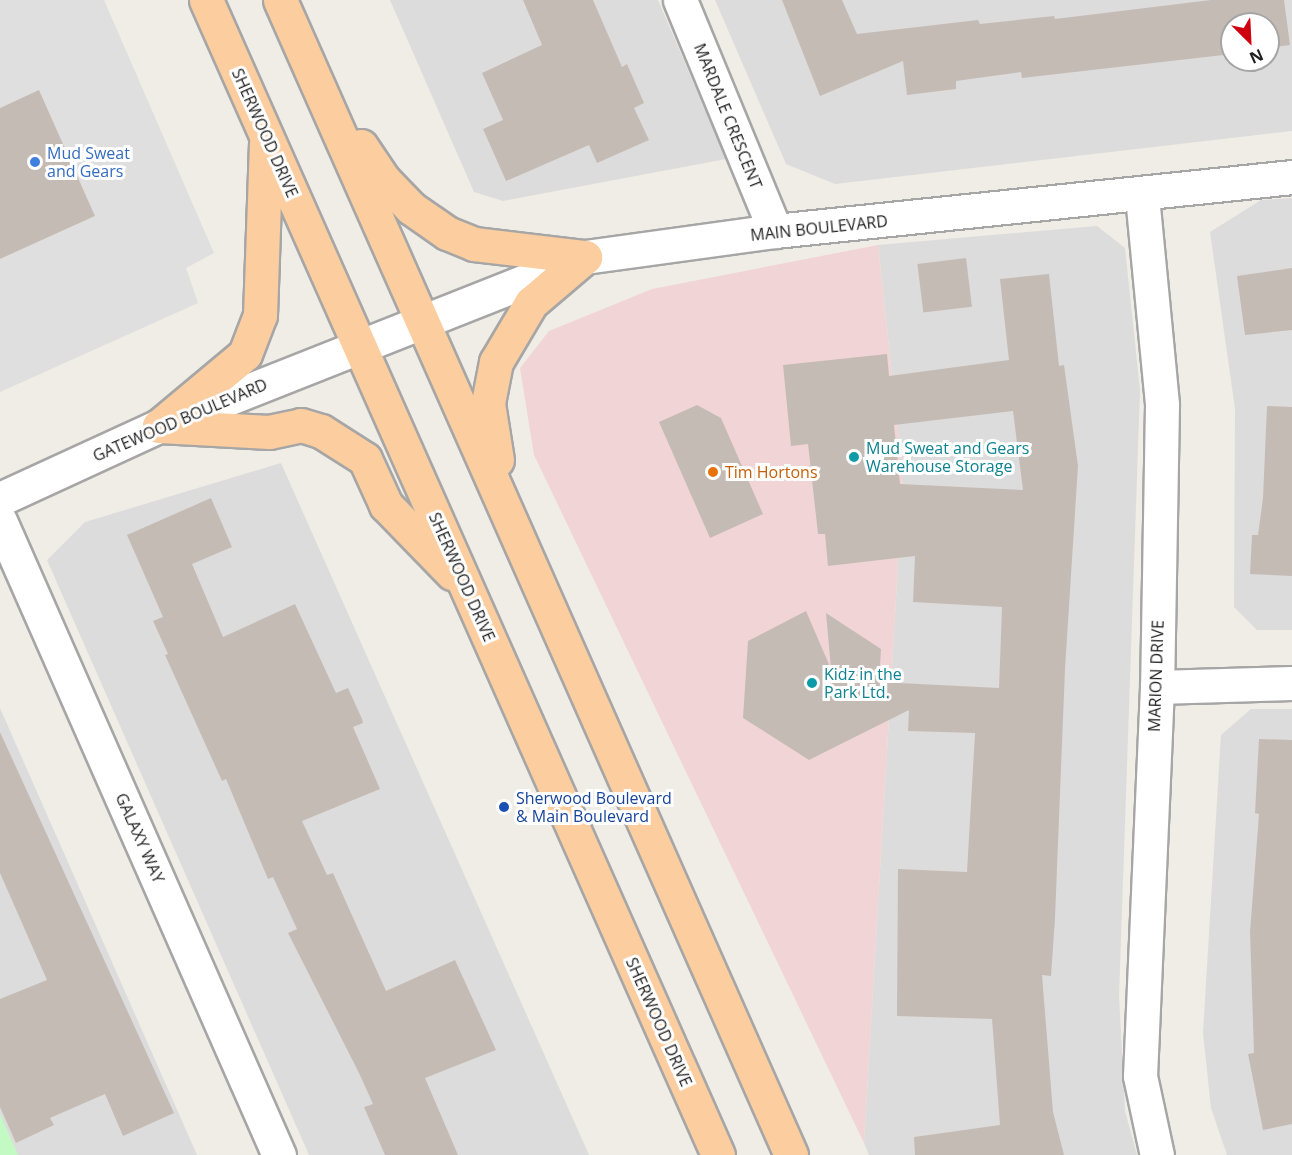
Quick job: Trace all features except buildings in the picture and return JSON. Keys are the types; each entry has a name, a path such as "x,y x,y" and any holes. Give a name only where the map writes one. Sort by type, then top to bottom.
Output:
{"main road":[{"name":"SHERWOOD DRIVE","path":"206,0 361,345 718,1155"},
{"path":"280,0 791,1155"},
{"path":"315,78 383,179 429,223 474,244 585,257"},
{"path":"159,426 245,354 260,315 267,137"},
{"path":"507,512 488,403 496,362 531,303 585,257"},
{"path":"159,426 269,432 301,425 321,431 365,459 386,505 467,588"}],"street":[{"name":"MARDALE CRESCENT","path":"680,0 776,231"},
{"name":"MAIN BOULEVARD","path":"361,345 585,257 776,231 1142,196 1292,177"},
{"name":"MARION DRIVE","path":"1142,196 1162,405 1157,687 1140,1076 1157,1155"},
{"name":"GATEWOOD BOULEVARD","path":"0,499 159,426 361,345"},
{"name":"GALAXY WAY","path":"0,520 279,1155"},
{"path":"1157,687 1292,683"}],"shaded area":[{"path":"0,0 104,0 214,253 186,268 198,303 0,392 0,259 95,216 39,91 0,108"},
{"path":"390,0 658,0 726,159 503,201 474,192"},
{"path":"715,0 1292,0 1292,131 835,184 786,164"},
{"path":"1292,198 1292,630 1257,630 1234,607 1235,409 1210,232 1261,200"},
{"path":"1097,226 1125,248 1140,390 1119,996 1125,1111 1137,1155 869,1155 864,1143 903,478 878,245"},
{"path":"878,245 903,478 864,1143 534,455 520,368 549,331 652,289"},
{"path":"281,463 589,1155 309,1155 47,560 85,522"},
{"path":"0,708 197,1155 0,1155"},
{"path":"1251,709 1292,709 1292,1155 1227,1155 1211,1108 1203,1033 1221,735"}],"green space":[{"path":"0,1114 18,1155 0,1155"}],"place":[{"name":"Mud Sweat and Gears","path":"35,162"},
{"name":"Mud Sweat and Gears Warehouse Storage","path":"854,457"},
{"name":"Tim Hortons","path":"713,472"},
{"name":"Kidz in the Park Ltd.","path":"812,683"},
{"name":"Sherwood Boulevard & Main Boulevard","path":"504,807"}]}
